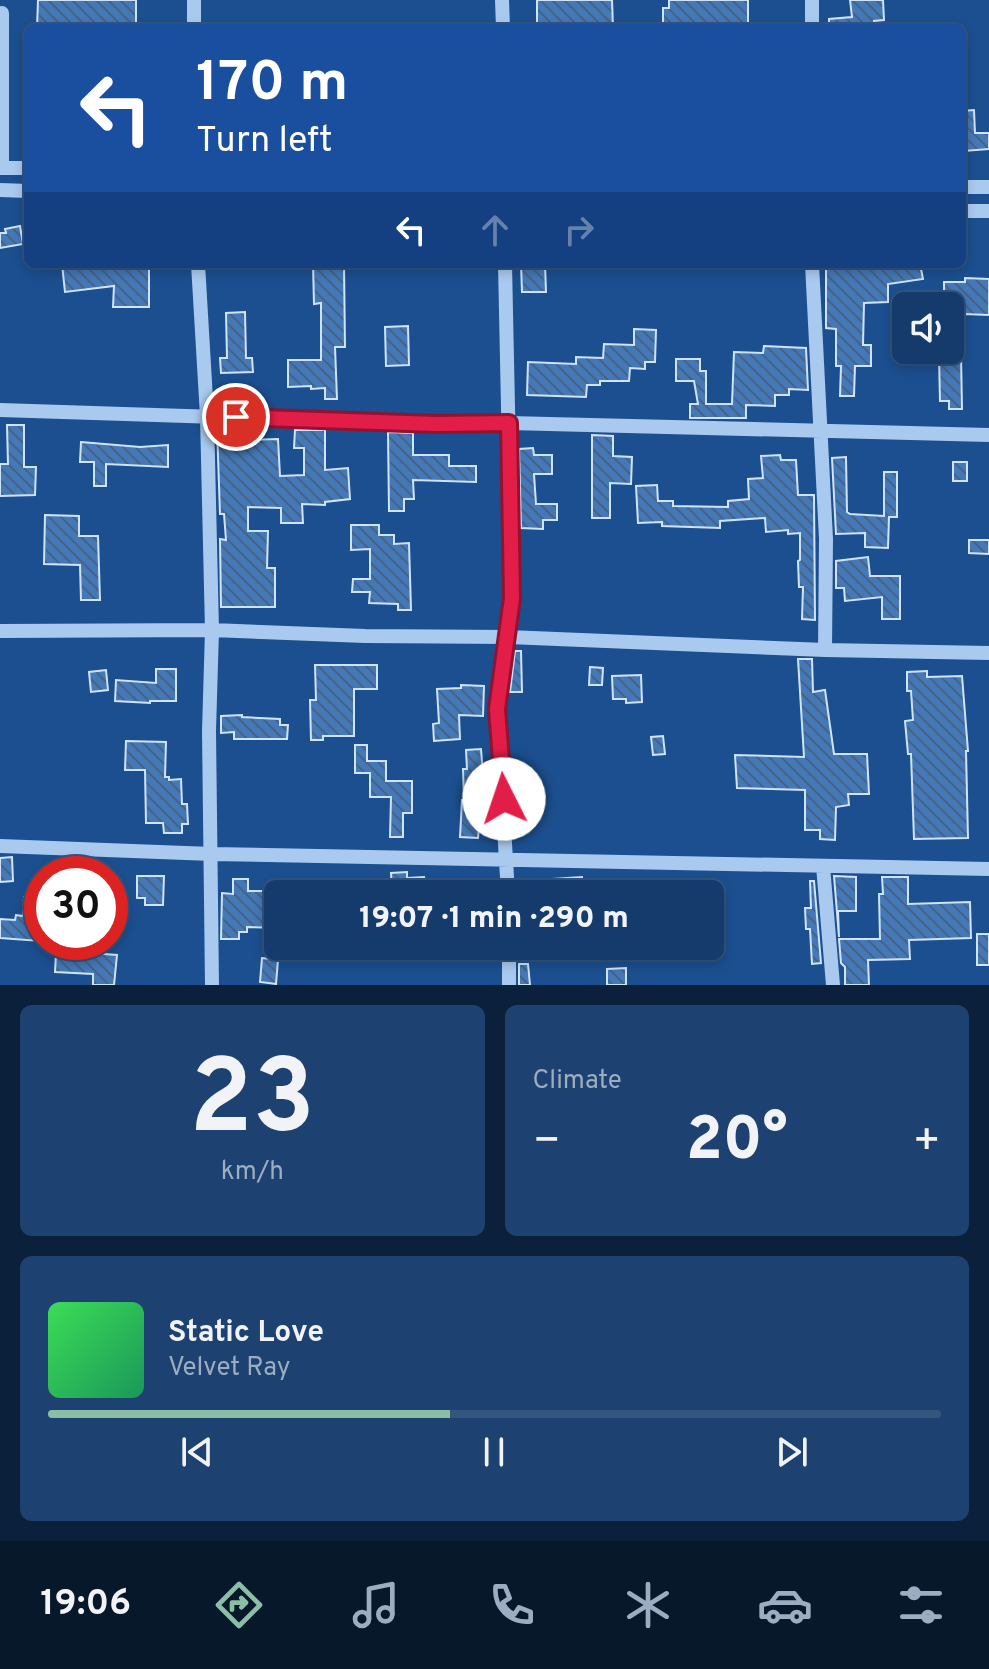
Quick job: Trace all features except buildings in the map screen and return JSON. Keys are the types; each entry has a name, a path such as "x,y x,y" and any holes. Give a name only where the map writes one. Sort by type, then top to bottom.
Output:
{"street":[{"path":"194,0 194,24"},
{"path":"502,0 503,24"},
{"path":"812,0 812,24"},
{"path":"2,13 1,168 24,168"},
{"path":"966,187 989,187"},
{"path":"0,190 24,191"},
{"path":"966,211 989,211"},
{"path":"198,268 207,416 212,630 209,731 212,985"},
{"path":"505,268 512,598 497,709 508,880"},
{"path":"812,268 826,539 825,650"},
{"path":"0,410 436,424 509,423 989,435"},
{"path":"0,631 212,630 989,653"},
{"path":"0,846 212,854 989,869"},
{"path":"823,866 833,985"},
{"path":"509,960 509,985"}],"route":[{"path":"236,417 436,424 509,423 512,598 497,709 504,799"}]}
